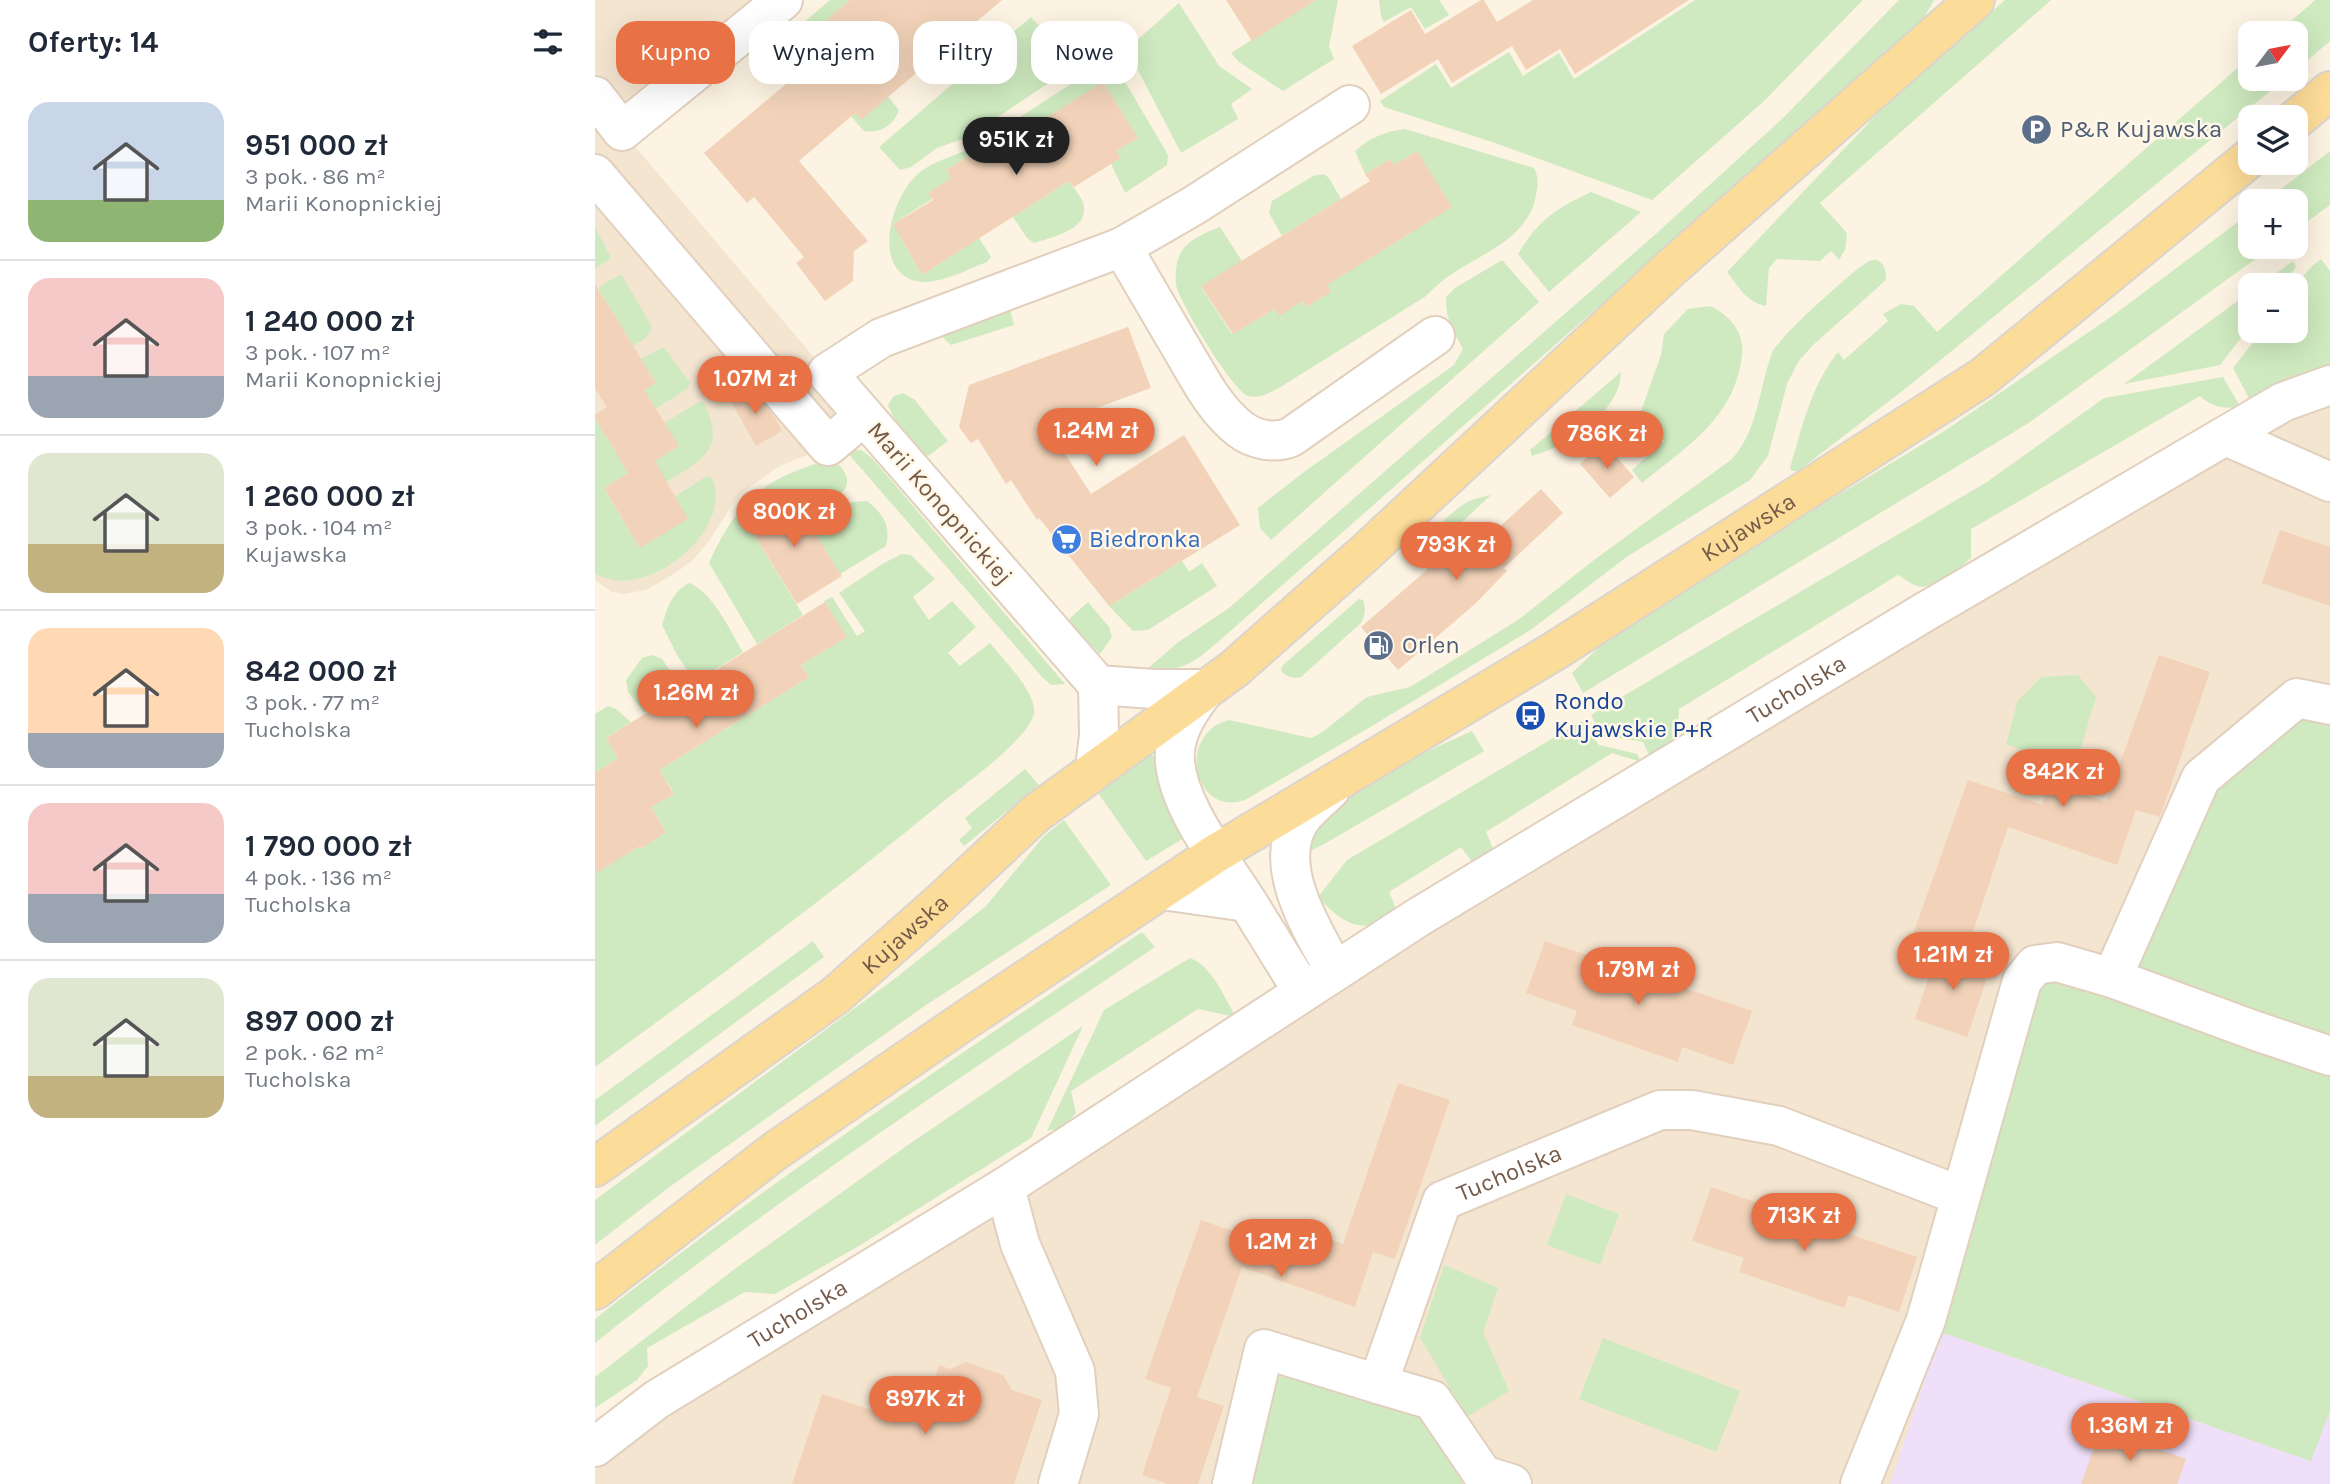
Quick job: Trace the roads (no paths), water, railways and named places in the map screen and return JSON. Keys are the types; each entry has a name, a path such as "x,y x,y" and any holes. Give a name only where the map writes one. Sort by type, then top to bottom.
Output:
{"main road":[{"name":"Kujawska","path":"595,1167 836,995 1035,814 1234,669 1365,553 1673,267 1975,0"},
{"path":"2308,109 2330,91"},
{"name":"Kujawska","path":"595,1290 775,1152 964,1021 1215,854 1553,652 1983,377 2238,168"}],"street":[{"path":"595,96 622,131 783,0"},
{"name":"Marii Konopnickiej","path":"1098,685 827,373 881,338 1122,247 1193,206 1350,106"},
{"path":"595,174 828,446 864,416"},
{"path":"1122,247 1210,395 1232,422 1245,433 1257,438 1273,441 1291,438 1435,337"},
{"name":"Tucholska","path":"595,1447 656,1400 1005,1186 1417,918 1700,746 2283,402 2330,385"},
{"path":"2226,436 2330,482"},
{"path":"1095,769 1099,735 1098,685 1205,689"},
{"name":"Kujawska","path":"1205,689 1181,725 1175,754 1181,786 1196,823 1215,854"},
{"path":"2112,978 2201,778 2297,698 2330,705"},
{"path":"1335,971 1298,901 1291,849 1300,819 1345,776"},
{"path":"1215,854 1303,992"},
{"path":"1162,890 1247,902"},
{"path":"1860,1484 1926,1320 2022,981 2035,965 2057,962 2112,978 2330,1056"},
{"name":"Tucholska","path":"1378,1384 1441,1201 1660,1111 1692,1110 1779,1126 1961,1196"},
{"path":"1005,1186 1020,1244 1076,1371 1079,1413 1058,1484"},
{"path":"1231,1484 1264,1349 1432,1400 1491,1481"}],"place":[{"name":"P&R Kujawska","path":"2037,129"},
{"name":"Biedronka","path":"1066,539"},
{"name":"Orlen","path":"1379,645"},
{"name":"Rondo Kujawskie P+R","path":"1531,715"}]}
